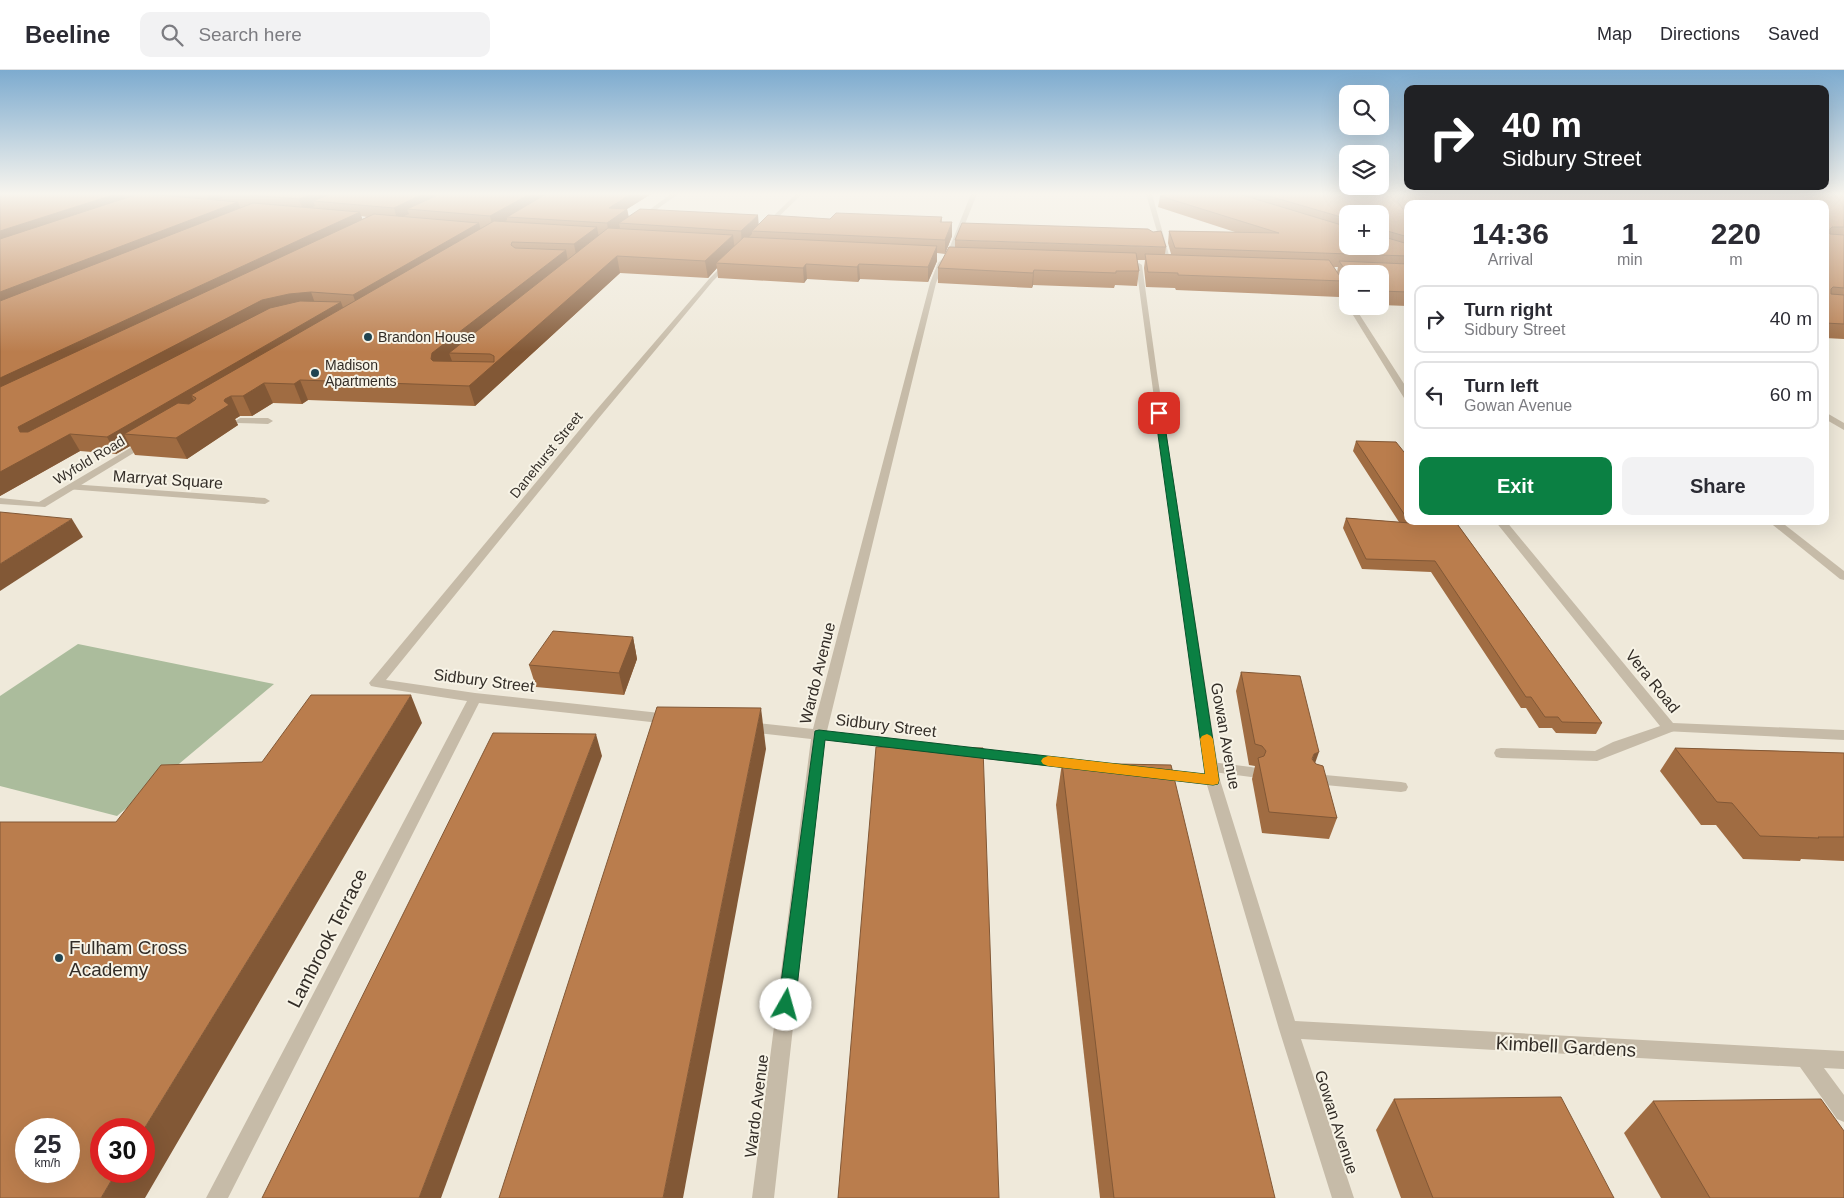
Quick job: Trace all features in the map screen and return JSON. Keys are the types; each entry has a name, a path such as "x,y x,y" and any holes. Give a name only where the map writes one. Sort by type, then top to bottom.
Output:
{"street":[{"name":"Wardo Avenue","path":"763,1198 819,734 932,284 941,263 947,259 952,247"},
{"path":"1162,247 1170,265"},
{"name":"Danehurst Street","path":"376,683 711,280 738,253"},
{"name":"Gowan Avenue","path":"1139,265 1212,774 1288,1029 1343,1198"},
{"path":"1328,270 1339,288"},
{"path":"1356,315 1404,392"},
{"path":"1829,417 1844,427"},
{"path":"240,421 268,421"},
{"name":"Wyfold Road","path":"24,514 152,438"},
{"name":"Marryat Square","path":"70,487 265,500"},
{"path":"0,501 41,505"},
{"name":"Vera Road","path":"1503,525 1669,728 1844,735"},
{"path":"1778,525 1844,578"},
{"name":"Sidbury Street","path":"376,683 475,698 678,720"},
{"name":"Lambrook Terrace","path":"217,1198 475,698"},
{"name":"Sidbury Street","path":"736,726 1096,767"},
{"path":"1501,753 1597,756 1618,746 1669,728"},
{"path":"1145,773 1212,774 1250,772"},
{"path":"1314,779 1401,787"},
{"name":"Kimbell Gardens","path":"1288,1029 1844,1060"},
{"path":"1805,1058 1844,1112"}],"green space":[{"path":"78,644 274,684 117,816 0,786 0,696"}],"building":[{"path":"0,247 120,247 0,292"},
{"path":"140,247 285,247 0,378 0,301"},
{"path":"303,247 438,247 353,295 311,292 289,294 262,300 18,427 20,432 28,432 270,308 300,301 341,302 107,437 70,434 0,472 0,387"},
{"path":"449,247 513,247 566,250 432,353 431,359 433,361 494,362 494,356 490,354 449,353 584,247 720,247 705,261 617,256 469,386 300,380 294,384 264,383 243,396 231,396 225,399 224,401 229,405 176,438 124,434 178,403 189,404 196,398 191,395"},
{"path":"734,247 937,247 928,267 859,264 857,267 806,264 803,268 716,263"},
{"path":"949,247 1136,253 1139,271 1116,271 1116,273 1034,270 1033,273 938,268"},
{"path":"1175,247 1339,247 1339,254 1175,248"},
{"path":"1389,247 1404,247 1404,256 1379,255 1389,255"},
{"path":"1829,247 1844,247 1844,288 1833,287 1831,294 1844,295 1844,324 1829,323"},
{"path":"1145,254 1329,260 1339,275 1339,281 1178,275 1178,273 1148,272"},
{"path":"1339,261 1404,264 1404,292 1389,291 1389,265 1342,265"},
{"path":"1356,441 1396,442 1404,452 1404,514"},
{"path":"0,512 72,519 0,564"},
{"path":"1346,518 1404,523 1404,525 1458,525 1602,723 1562,722 1558,717 1545,717 1531,697 1526,697 1435,561 1366,559"},
{"path":"553,631 633,637 619,673 529,665"},
{"path":"1241,672 1300,676 1319,752 1314,754 1312,759 1316,764 1323,766 1337,818 1269,812 1258,758 1264,756 1266,751 1262,746 1255,744"},
{"path":"311,695 411,695 151,1118 90,1118 90,1183 110,1183 101,1198 0,1198 0,822 116,822 161,765 262,762"},
{"path":"657,707 761,708 663,1198 499,1198"},
{"path":"493,733 596,734 419,1198 262,1198"},
{"path":"876,747 983,748 999,1198 838,1198"},
{"path":"1675,748 1844,753 1844,837 1760,836 1732,803 1717,802"},
{"path":"1062,763 1171,765 1275,1198 1114,1198"},
{"path":"1561,1097 1614,1198 1433,1198 1394,1099"},
{"path":"1821,1099 1844,1131 1844,1198 1710,1198 1653,1101"}],"slow traffic":[{"path":"1048,761 1213,780 1207,739"}],"place":[{"name":"Brandon House","path":"368,337"},
{"name":"Madison Apartments","path":"315,373"},
{"name":"Fulham Cross Academy","path":"59,958"}],"route":[{"path":"786,1005 819,734 1213,780 1159,413"}]}
